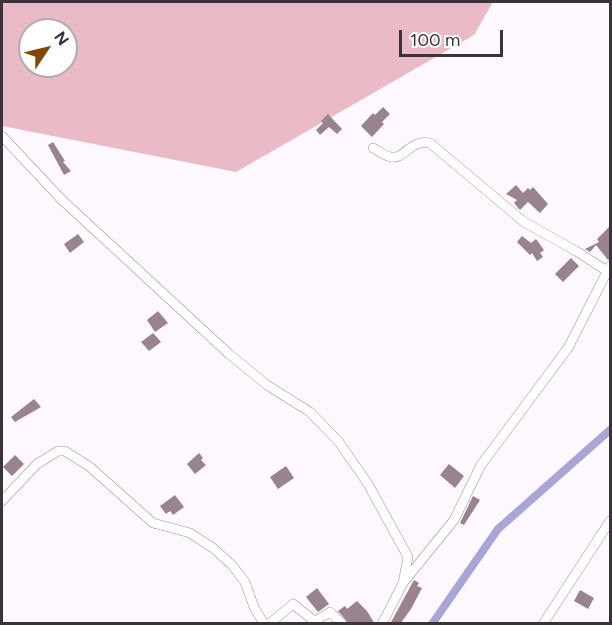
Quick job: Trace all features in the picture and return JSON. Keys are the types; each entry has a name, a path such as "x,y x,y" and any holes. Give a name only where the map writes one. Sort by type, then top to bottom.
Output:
{"street":[{"path":"2,136 61,199 229,354 267,385 310,412 339,441 368,484 408,557 403,584"},
{"path":"373,148 392,157 399,156 416,143 430,143 524,222 609,268 568,348 481,465 454,520 403,584 382,624"},
{"path":"2,501 37,464 58,451 65,451 90,468 153,523 190,533 213,548 232,565 245,582 254,607 264,624"},
{"path":"543,624 610,520"},
{"path":"269,624 293,604 313,620 330,612 342,624"}],"shaded area":[{"path":"2,2 493,2 474,35 236,172 2,126"}],"building":[{"path":"383,107 390,114 372,137 361,126 373,113 375,115"},
{"path":"328,114 342,129 337,134 329,127 320,135 316,130"},
{"path":"53,142 65,161 63,162 71,171 64,175 48,145"},
{"path":"516,185 523,193 533,187 548,204 540,213 528,202 520,210 514,203 517,200 506,194"},
{"path":"610,226 610,259 608,260 596,245 590,252 585,249 599,242 597,239"},
{"path":"78,234 84,242 70,253 64,244"},
{"path":"522,236 531,243 536,239 544,250 540,253 543,257 537,261 532,253 530,255 517,242"},
{"path":"571,258 579,266 563,282 555,274"},
{"path":"158,311 168,323 155,332 147,320"},
{"path":"153,333 161,342 149,351 141,342"},
{"path":"34,399 41,407 15,422 11,417"},
{"path":"199,453 206,465 195,474 187,464"},
{"path":"15,455 24,464 12,476 3,467"},
{"path":"449,464 464,476 455,488 440,475"},
{"path":"286,466 294,478 278,489 270,477"},
{"path":"175,495 184,507 173,515 170,511 166,514 160,506"},
{"path":"473,496 480,500 464,525 460,523"},
{"path":"414,580 419,583 417,586 422,588 411,609 400,624 390,624"},
{"path":"317,588 329,604 318,612 306,597"},
{"path":"580,590 594,598 588,609 574,601"},
{"path":"357,601 375,624 349,624 338,611 345,606 347,609"}],"waterway":[{"path":"432,624 498,529 610,430"}]}
